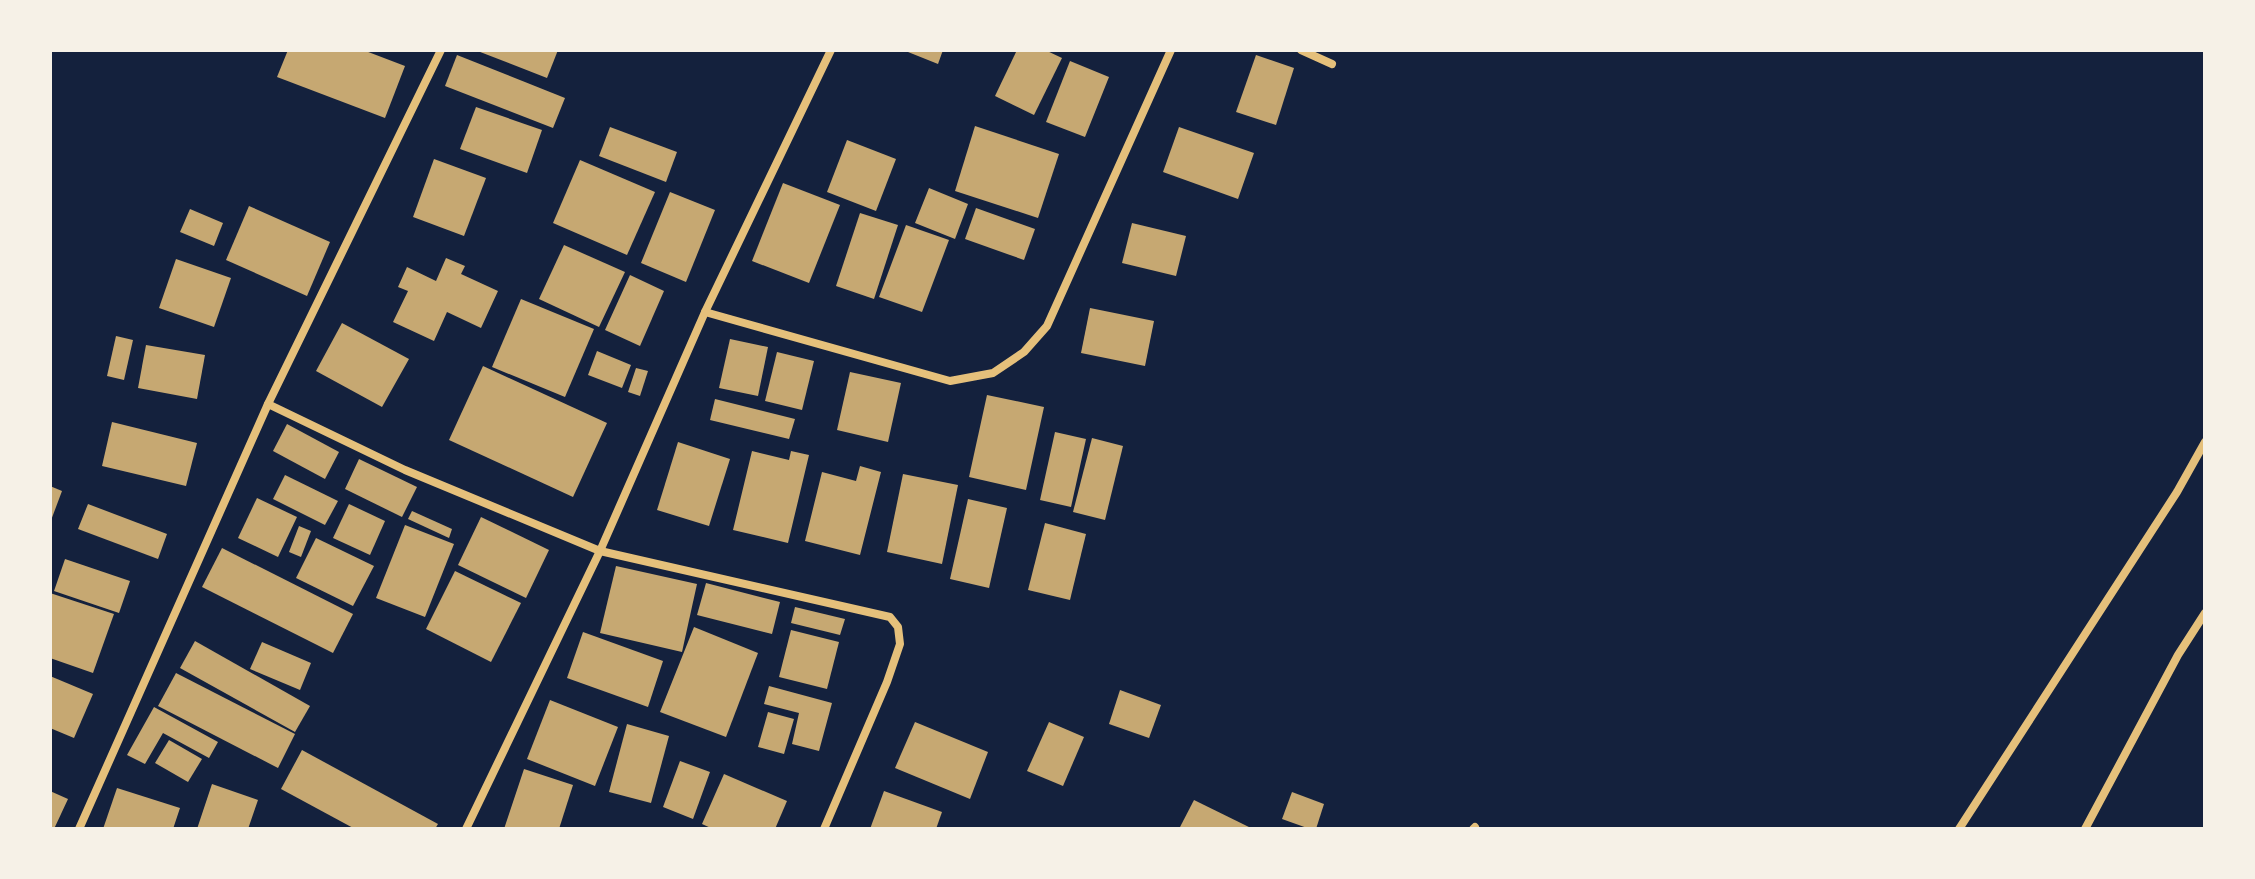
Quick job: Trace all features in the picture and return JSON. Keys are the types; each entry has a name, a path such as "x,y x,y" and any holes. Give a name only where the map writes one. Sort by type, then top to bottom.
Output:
{"street":[{"path":"79,829 268,404 441,50"},
{"path":"466,829 600,551 705,312 831,50"},
{"path":"705,312 950,381 993,373 1024,352 1047,326 1171,50"},
{"path":"1301,50 1332,64"},
{"path":"268,404 405,470 600,551 890,617 898,627 900,644 887,682 824,829"},
{"path":"1959,829 2177,492 2205,442"},
{"path":"2085,829 2178,655 2205,613"}],"building":[{"path":"288,50 363,50 405,66 385,118 277,77"},
{"path":"475,50 558,50 547,78"},
{"path":"903,50 943,50 938,64"},
{"path":"1017,50 1045,50 1062,58 1034,115 995,96"},
{"path":"457,55 565,98 553,128 445,86"},
{"path":"1256,55 1294,68 1276,125 1236,112"},
{"path":"1070,61 1109,77 1085,137 1046,122"},
{"path":"476,107 542,130 527,173 460,149"},
{"path":"975,126 1059,154 1038,218 955,191"},
{"path":"610,127 677,152 666,182 599,156"},
{"path":"1179,127 1254,153 1238,199 1163,172"},
{"path":"847,140 896,159 876,211 827,192"},
{"path":"434,159 486,178 464,236 413,217"},
{"path":"580,160 655,192 627,255 553,223"},
{"path":"783,183 840,205 809,283 752,261"},
{"path":"929,188 968,204 955,239 915,223"},
{"path":"670,192 715,210 686,282 641,263"},
{"path":"249,206 330,242 307,296 226,260"},
{"path":"976,208 1035,229 1024,260 965,239"},
{"path":"190,209 223,223 214,246 180,232"},
{"path":"860,213 898,225 874,299 836,286"},
{"path":"1132,223 1186,236 1176,276 1122,263"},
{"path":"906,225 949,240 922,312 879,297"},
{"path":"564,245 625,272 599,327 539,299"},
{"path":"446,258 465,266 461,274 498,291 481,328 447,312 434,341 393,322 408,291 398,287 407,267 436,281"},
{"path":"176,259 231,278 214,327 159,308"},
{"path":"630,275 664,291 640,346 605,330"},
{"path":"521,299 594,329 565,397 492,367"},
{"path":"1090,308 1154,321 1145,366 1081,353"},
{"path":"342,323 409,359 382,407 316,371"},
{"path":"116,336 133,340 124,380 107,376"},
{"path":"730,339 768,347 758,396 719,388"},
{"path":"146,345 205,355 197,399 138,388"},
{"path":"597,351 631,365 622,388 588,375"},
{"path":"777,352 814,361 802,410 765,401"},
{"path":"483,366 607,423 573,497 449,440"},
{"path":"636,368 648,371 640,396 628,392"},
{"path":"850,372 901,383 888,442 837,430"},
{"path":"987,395 1044,407 1026,490 969,477"},
{"path":"715,399 795,419 789,439 710,420"},
{"path":"112,422 197,443 186,486 102,466"},
{"path":"287,424 339,452 325,479 273,451"},
{"path":"1055,432 1086,439 1071,507 1040,500"},
{"path":"1092,438 1123,446 1105,520 1073,512"},
{"path":"678,442 730,459 709,526 657,510"},
{"path":"752,451 789,460 791,451 809,455 788,543 733,530"},
{"path":"359,459 417,487 402,517 345,489"},
{"path":"860,466 881,472 860,555 805,541 822,472 856,481"},
{"path":"903,474 958,485 942,564 887,552"},
{"path":"285,475 338,501 325,525 273,499"},
{"path":"50,486 62,491 50,523"},
{"path":"257,498 297,517 278,557 238,538"},
{"path":"968,499 1007,508 989,588 950,579"},
{"path":"88,504 167,534 158,559 78,529"},
{"path":"349,504 385,521 370,555 333,538"},
{"path":"412,511 452,529 449,538 408,519"},
{"path":"481,517 549,550 526,598 458,565"},
{"path":"1045,523 1086,534 1070,600 1028,590"},
{"path":"405,525 454,544 425,617 376,598"},
{"path":"299,526 311,531 301,557 289,552"},
{"path":"316,538 374,566 353,606 296,578"},
{"path":"222,548 353,614 333,653 202,587"},
{"path":"65,559 130,581 119,613 54,591"},
{"path":"616,566 697,584 682,652 600,633"},
{"path":"455,571 521,603 491,662 426,629"},
{"path":"706,583 780,602 772,634 697,615"},
{"path":"50,593 114,614 93,673 50,658"},
{"path":"795,607 845,619 840,635 791,623"},
{"path":"694,627 758,653 726,737 660,712"},
{"path":"791,630 839,642 827,689 779,677"},
{"path":"583,632 663,661 648,707 567,678"},
{"path":"195,641 310,706 295,732 180,668"},
{"path":"262,642 311,663 300,690 250,669"},
{"path":"176,673 295,734 278,768 158,706"},
{"path":"50,676 93,694 74,738 50,728"},
{"path":"769,686 832,703 819,751 792,744 799,713 764,704"},
{"path":"1120,690 1161,705 1149,738 1109,724"},
{"path":"550,700 618,727 595,786 527,759"},
{"path":"154,707 218,742 209,758 163,733 145,764 127,755"},
{"path":"768,712 794,719 784,754 758,747"},
{"path":"915,722 988,752 970,799 895,768"},
{"path":"1049,722 1084,737 1063,786 1027,771"},
{"path":"627,724 669,736 651,803 609,792"},
{"path":"169,740 202,759 188,782 155,763"},
{"path":"302,750 438,824 435,829 355,829 281,789"},
{"path":"680,761 710,772 693,819 663,807"},
{"path":"524,769 573,785 559,829 504,829"},
{"path":"724,774 787,801 775,829 713,829 702,824"},
{"path":"212,784 258,800 248,829 197,829"},
{"path":"117,788 180,808 173,829 103,829"},
{"path":"50,791 68,799 54,829 50,829"},
{"path":"884,791 942,812 936,829 870,829"},
{"path":"1292,792 1324,804 1316,829 1282,819"},
{"path":"1194,800 1253,829 1179,829"}]}
